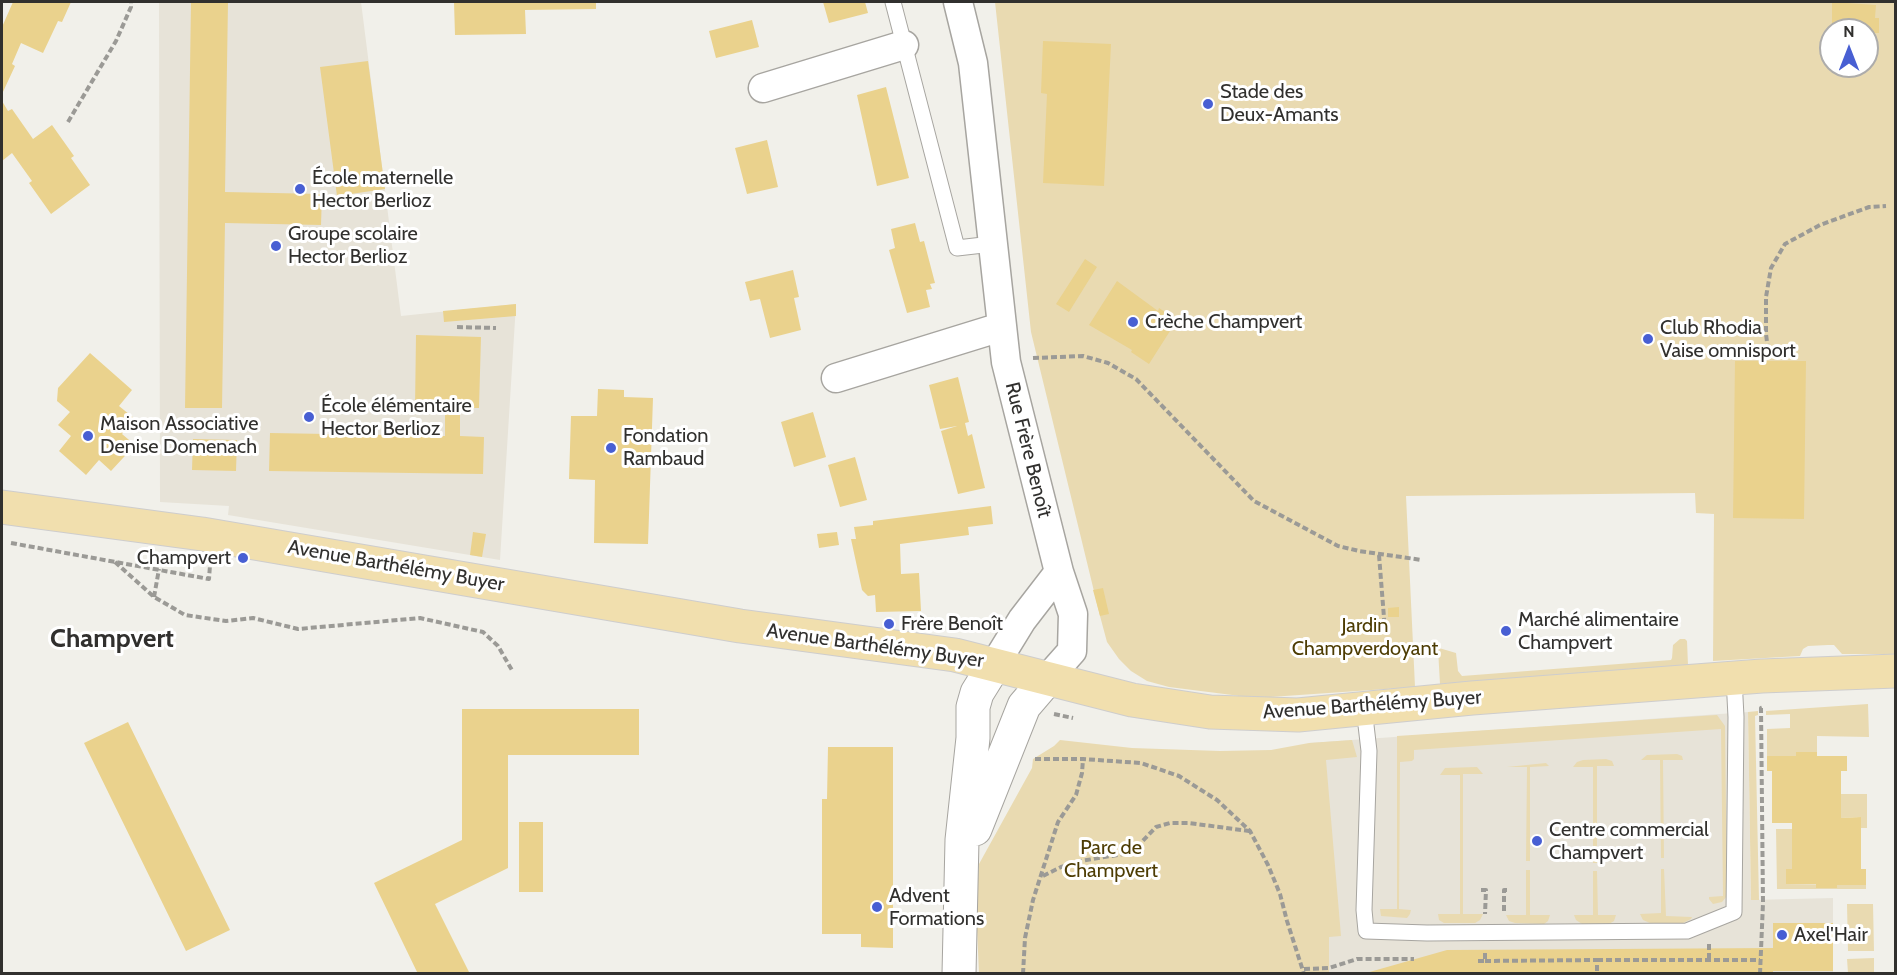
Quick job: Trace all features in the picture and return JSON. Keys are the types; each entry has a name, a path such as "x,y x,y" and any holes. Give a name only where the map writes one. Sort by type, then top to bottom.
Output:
{"main road":[{"name":"Avenue Barthélémy Buyer","path":"2,507 202,534 740,626 955,655 1132,700 1210,712 1298,715 1472,698 1734,678 1896,671"}],"street":[{"name":"Rue Frère Benoît","path":"958,2 973,63 1006,362 1059,572 1073,614 1072,651 1047,678"},
{"name":"Rue Frère Benoît","path":"973,63 975,2"},
{"path":"764,87 904,45"},
{"path":"836,378 1001,327"},
{"path":"959,974 962,840 977,693 1022,620 1059,572"},
{"path":"961,865 1024,706 1047,678"}],"lane":[{"path":"892,2 957,248 992,244"},
{"path":"1364,708 1370,751 1364,910 1366,932 1688,931 1734,912 1736,717 1734,678"}],"path":[{"path":"68,122 116,41 132,7 131,2"},
{"path":"1768,350 1766,297 1771,268 1785,244 1820,225 1869,207 1886,206"},
{"path":"458,327 496,328"},
{"path":"1031,358 1083,356 1108,363 1136,379 1254,501 1338,546 1379,555 1422,560"},
{"path":"11,543 159,568 209,579 210,566"},
{"path":"1379,555 1385,630"},
{"path":"115,562 154,597 185,615 226,621 253,618 298,629 420,618 483,632 498,645 513,672"},
{"path":"154,597 159,568"},
{"path":"1760,974 1763,903 1761,708 1765,707"},
{"path":"1029,755 1032,759 1083,759 1141,763 1179,776 1217,800 1250,831 1268,865 1280,894 1304,971 1329,968 1357,959 1414,960"},
{"path":"1023,974 1025,939 1034,900 1058,822 1076,795 1083,759"},
{"path":"1042,877 1061,867 1081,861 1123,854 1136,848 1156,827 1170,823 1250,831"},
{"path":"1481,890 1486,890 1485,917 1494,916"},
{"path":"1504,916 1504,890 1507,890"},
{"path":"1597,960 1597,974"},
{"path":"1485,961 1760,960"}],"shaded area":[{"name":"Groupe scolaire Hector Berlioz","path":"159,2 361,2 401,316 516,304 500,560 228,515 229,506 160,502"},
{"name":"Centre commercial Champvert","path":"1748,712 1751,900 1833,898 1833,973 1329,973 1309,743"}],"green space":[{"name":"Jardin Champverdoyant","path":"995,2 1895,2 1895,654 1842,654 1834,645 1828,645 1808,646 1803,649 1800,656 1713,661 1714,514 1696,513 1695,493 1406,496 1415,687 1256,698 1169,687 1147,681 1131,671 1119,659 1107,642 1031,332"},
{"path":"1680,639 1687,641 1688,665 1440,684 1439,648 1456,653 1458,671 1462,676 1671,660 1673,645"},
{"path":"1868,704 1869,737 1817,736 1817,752 1797,752 1796,756 1767,756 1767,729 1790,728 1790,714 1766,715 1766,711"},
{"path":"1758,711 1758,715 1755,716 1759,900 1751,900 1748,712"},
{"path":"1717,715 1725,726 1727,896 1722,902 1713,904 1709,899 1709,897 1723,896 1721,729 1414,750 1412,761 1400,762 1399,909 1411,910 1407,918 1381,916 1380,909 1397,909 1397,736"},
{"name":"Parc de Champvert","path":"1060,740 1132,748 1220,751 1271,750 1309,743 1352,740 1357,757 1326,760 1341,936 1329,937 1329,973 979,973 976,907 979,864 1032,768 1033,759"},
{"path":"1677,754 1682,756 1683,760 1663,760 1664,858 1661,858 1660,760 1641,760 1647,755"},
{"path":"1583,760 1612,761 1614,766 1597,766 1597,863 1593,863 1593,767 1573,767 1577,762"},
{"path":"1546,763 1549,766 1530,767 1530,861 1526,861 1527,767 1507,767"},
{"path":"1477,767 1483,774 1463,774 1463,914 1483,914 1475,923 1444,923 1439,920 1438,914 1460,914 1460,775 1440,775 1445,768"},
{"path":"1841,794 1867,794 1867,828 1861,828 1861,817 1841,818"},
{"path":"1776,829 1792,829 1792,869 1786,869 1787,884 1866,885 1866,889 1777,889"},
{"path":"1661,869 1664,869 1666,916 1692,917 1683,923 1650,923 1643,920 1640,914 1661,913"},
{"path":"1526,870 1530,870 1530,915 1550,915 1544,924 1515,923 1509,921 1506,915 1526,915"},
{"path":"1593,871 1597,871 1598,915 1616,915 1614,921 1609,924 1582,924 1576,920 1574,915 1593,915"},
{"path":"1847,904 1873,904 1874,951 1848,951"},
{"path":"1874,958 1874,973 1848,973 1847,959"}],"building":[{"path":"13,2 71,2 62,22 58,21 43,53 21,43 12,64 15,66 2,94 2,27"},
{"path":"191,2 228,2 225,192 322,194 321,225 225,223 222,408 185,408"},
{"path":"454,2 596,2 596,9 525,10 526,34 455,35"},
{"path":"823,2 865,2 868,13 829,23"},
{"path":"1832,2 1876,5 1875,18 1832,18"},
{"path":"752,20 759,47 716,58 709,31"},
{"path":"1043,41 1111,44 1104,186 1043,183 1047,94 1041,93"},
{"path":"368,61 385,189 337,196 320,67"},
{"path":"886,87 909,178 877,186 857,95"},
{"path":"2,101 8,111 12,109 33,139 52,125 74,156 71,158 90,185 51,214 29,183 32,181 12,153 2,161"},
{"path":"767,140 778,187 747,194 735,148"},
{"path":"915,223 920,242 924,241 935,283 930,284 932,289 926,290 930,307 907,313 889,250 895,248 891,229"},
{"path":"1085,259 1097,267 1069,312 1056,304"},
{"path":"793,270 799,297 794,298 801,330 770,338 760,299 750,301 745,282"},
{"name":"Crèche Champvert","path":"1117,281 1158,311 1159,308 1177,320 1149,364 1131,352 1132,350 1089,325"},
{"path":"516,304 516,316 444,322 443,311"},
{"path":"416,335 481,337 479,408 460,408 460,436 484,437 483,474 269,471 270,433 445,436 445,408 415,408"},
{"path":"90,353 132,390 119,406 135,419 122,434 135,445 111,471 99,460 86,475 59,451 71,436 58,425 70,412 57,401 58,388"},
{"path":"1735,361 1806,361 1804,519 1733,518"},
{"path":"958,377 969,422 965,423 968,436 972,434 985,488 958,494 941,431 957,426 940,429 929,385"},
{"name":"Fondation Rambaud","path":"598,389 624,390 624,397 653,398 648,544 594,543 595,480 569,479 571,416 597,416"},
{"path":"813,412 826,457 794,467 781,422"},
{"path":"193,439 237,440 236,471 192,470"},
{"path":"855,457 867,500 840,507 828,465"},
{"path":"991,506 993,524 968,527 969,535 900,544 901,574 919,573 921,611 876,612 875,595 868,596 862,590 851,539 856,539 854,527 873,525 873,521"},
{"path":"473,532 486,534 482,557 470,555"},
{"path":"837,532 839,545 819,548 817,534"},
{"path":"1103,588 1109,614 1100,616 1093,590"},
{"path":"1399,607 1399,617 1388,617 1388,608"},
{"path":"462,709 639,709 639,755 508,755 508,868 435,904 470,974 418,974 374,883 462,840"},
{"path":"128,722 230,930 186,951 84,743"},
{"path":"828,747 893,747 893,948 861,947 861,934 822,934 822,799 827,799"},
{"path":"1796,752 1817,752 1817,756 1847,756 1847,771 1841,771 1841,818 1861,817 1861,869 1866,869 1866,885 1816,888 1816,884 1786,884 1786,869 1792,869 1792,823 1772,823 1772,771 1767,771 1767,756 1796,756"},
{"path":"519,822 543,822 543,892 519,892"},
{"path":"1773,923 1833,923 1833,971 1773,971 1773,974 1366,973 1447,950 1773,948"}],"place":[{"name":"Stade des Deux-Amants","path":"1208,104"},
{"name":"École maternelle Hector Berlioz","path":"300,189"},
{"name":"Groupe scolaire Hector Berlioz","path":"276,246"},
{"name":"Crèche Champvert","path":"1133,322"},
{"name":"Club Rhodia Vaise omnisport","path":"1648,339"},
{"name":"École élémentaire Hector Berlioz","path":"309,417"},
{"name":"Maison Associative Denise Domenach","path":"88,436"},
{"name":"Fondation Rambaud","path":"611,448"},
{"name":"Champvert","path":"243,558"},
{"name":"Frère Benoît","path":"889,624"},
{"name":"Marché alimentaire Champvert","path":"1506,631"},
{"name":"Centre commercial Champvert","path":"1537,841"},
{"name":"Advent Formations","path":"877,907"},
{"name":"Axel'Hair","path":"1782,935"}],"district":[{"name":"Champvert","path":"112,639"}]}
